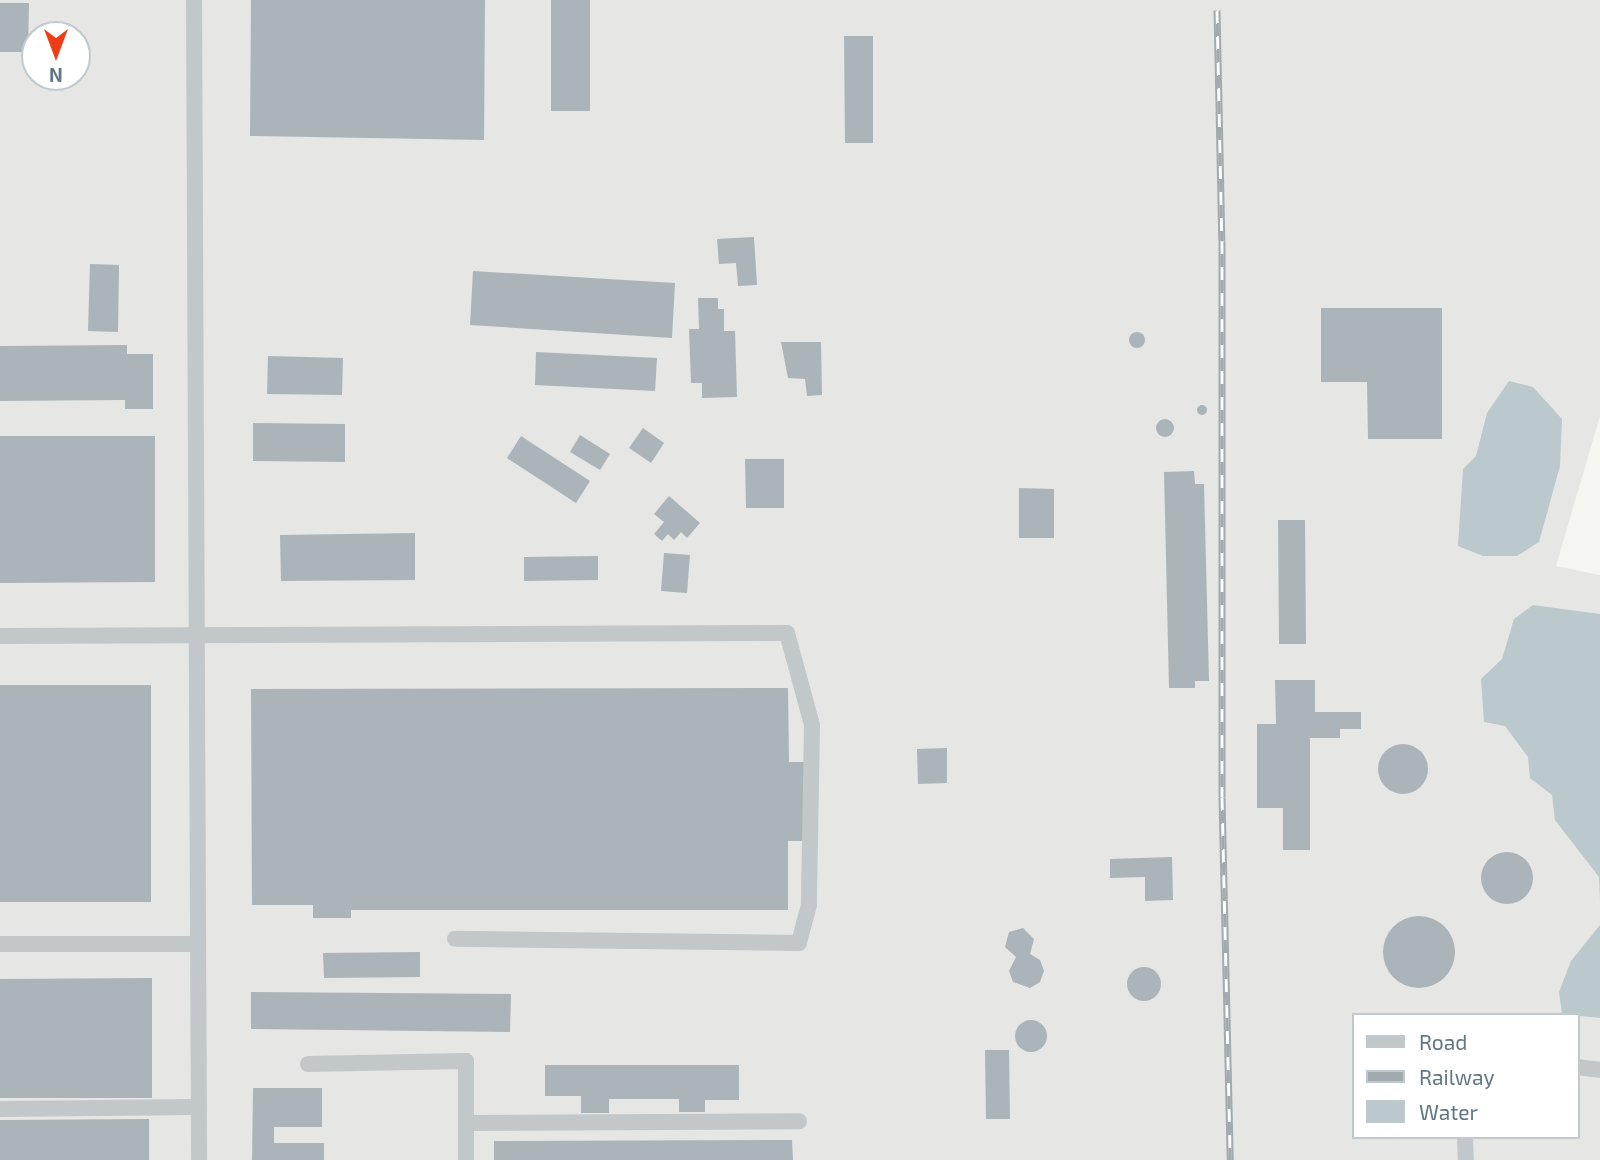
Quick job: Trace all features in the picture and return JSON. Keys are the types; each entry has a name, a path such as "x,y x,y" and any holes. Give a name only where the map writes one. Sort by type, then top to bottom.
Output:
{"lane":[{"path":"194,0 199,1160"},
{"path":"0,636 787,632 811,725 808,905 799,943 456,939"},
{"path":"0,944 198,944"},
{"path":"309,1064 466,1062 466,1160"},
{"path":"1579,1067 1600,1070"},
{"path":"0,1109 199,1107"},
{"path":"466,1123 799,1121"},
{"path":"1465,1139 1466,1160"}],"shaded area":[{"path":"0,0 1600,0 1600,416 1556,566 1600,575 1600,1160 0,1160"}],"water":[{"path":"1509,381 1533,387 1562,419 1560,466 1539,542 1517,556 1483,556 1458,546 1463,469 1476,456 1487,413"},
{"path":"1533,605 1600,614 1600,901 1599,877 1555,820 1552,795 1530,778 1528,757 1505,726 1484,722 1481,679 1502,659 1514,619"},
{"path":"1600,925 1600,1018 1579,1016 1579,1013 1562,1013 1559,992 1571,961"}],"building":[{"path":"251,0 485,0 484,140 250,136"},
{"path":"551,0 590,0 590,111 551,111"},
{"path":"0,3 29,3 29,21 21,21 21,52 0,52"},
{"path":"844,36 873,36 873,143 845,143"},
{"path":"754,237 757,285 738,286 736,263 719,264 717,239"},
{"path":"90,264 119,265 118,332 88,331"},
{"path":"473,271 675,283 672,338 470,325"},
{"path":"698,298 718,298 718,309 724,309 724,331 735,331 737,397 702,398 702,383 691,383 689,329 699,329"},
{"path":"1321,308 1442,308 1442,439 1368,439 1367,382 1321,382"},
{"path":"1137,332 1143,334 1143,346 1137,348 1131,346 1129,340 1131,334"},
{"path":"781,342 821,342 822,395 807,396 805,379 788,378"},
{"path":"127,345 127,354 153,354 153,409 125,409 125,400 0,401 0,346"},
{"path":"536,352 657,358 655,391 535,385"},
{"path":"268,356 343,358 342,395 267,394"},
{"path":"1202,405 1206,406 1206,414 1202,415 1198,414 1197,410 1198,406"},
{"path":"1161,419 1169,419 1174,428 1172,435 1161,437 1156,432 1156,424"},
{"path":"253,423 345,424 345,462 253,461"},
{"path":"643,428 664,443 651,463 629,448"},
{"path":"580,435 610,454 600,470 570,452"},
{"path":"0,436 155,436 155,582 0,583"},
{"path":"521,436 590,481 576,503 507,458"},
{"path":"745,459 784,459 784,508 746,508"},
{"path":"1194,471 1195,484 1204,484 1209,681 1195,681 1195,688 1169,688 1164,472"},
{"path":"1019,488 1054,489 1054,538 1019,538"},
{"path":"669,496 700,523 687,538 681,532 674,540 668,534 662,541 654,534 664,522 654,514"},
{"path":"1278,520 1305,520 1306,644 1279,644"},
{"path":"415,533 415,580 281,581 280,535"},
{"path":"664,553 690,555 687,593 661,591"},
{"path":"598,556 598,580 524,581 524,557"},
{"path":"1275,680 1315,680 1315,712 1361,712 1361,729 1340,729 1340,738 1310,738 1310,850 1283,850 1283,808 1257,808 1257,724 1276,724"},
{"path":"0,685 151,685 151,902 0,902"},
{"path":"788,688 789,762 805,762 805,841 788,841 788,910 351,910 351,918 313,918 313,905 252,905 251,689"},
{"path":"1403,744 1420,752 1428,769 1420,786 1403,794 1386,786 1378,769 1386,752"},
{"path":"947,748 947,783 918,784 917,749"},
{"path":"1507,852 1517,854 1525,860 1531,868 1531,888 1525,896 1517,902 1507,904 1497,902 1489,896 1483,888 1481,878 1483,868 1489,860 1497,854"},
{"path":"1172,857 1173,900 1145,901 1145,877 1110,878 1110,859"},
{"path":"1419,916 1433,919 1445,926 1452,938 1455,952 1452,966 1445,978 1433,985 1419,988 1405,985 1393,978 1386,966 1383,952 1386,938 1393,926 1405,919"},
{"path":"1023,928 1034,939 1030,954 1040,960 1044,971 1040,982 1030,988 1013,982 1009,971 1016,957 1005,947 1009,932"},
{"path":"420,952 420,977 324,978 323,953"},
{"path":"1144,967 1156,972 1161,984 1156,996 1144,1001 1132,996 1127,984 1132,972"},
{"path":"152,978 152,1098 0,1098 0,979"},
{"path":"251,992 511,994 510,1032 251,1029"},
{"path":"1031,1020 1042,1025 1047,1036 1042,1047 1031,1052 1020,1047 1015,1036 1020,1025"},
{"path":"985,1050 1009,1050 1010,1119 986,1119"},
{"path":"545,1065 739,1065 739,1100 705,1100 705,1112 679,1112 679,1099 609,1099 609,1113 581,1113 581,1096 545,1096"},
{"path":"253,1088 322,1088 322,1127 274,1127 274,1143 324,1143 324,1160 252,1160"},
{"path":"149,1119 149,1160 0,1160 0,1120"},
{"path":"792,1140 793,1160 494,1160 494,1141"}],"railway":[{"path":"1217,10 1222,241 1222,797 1230,1160"}]}
